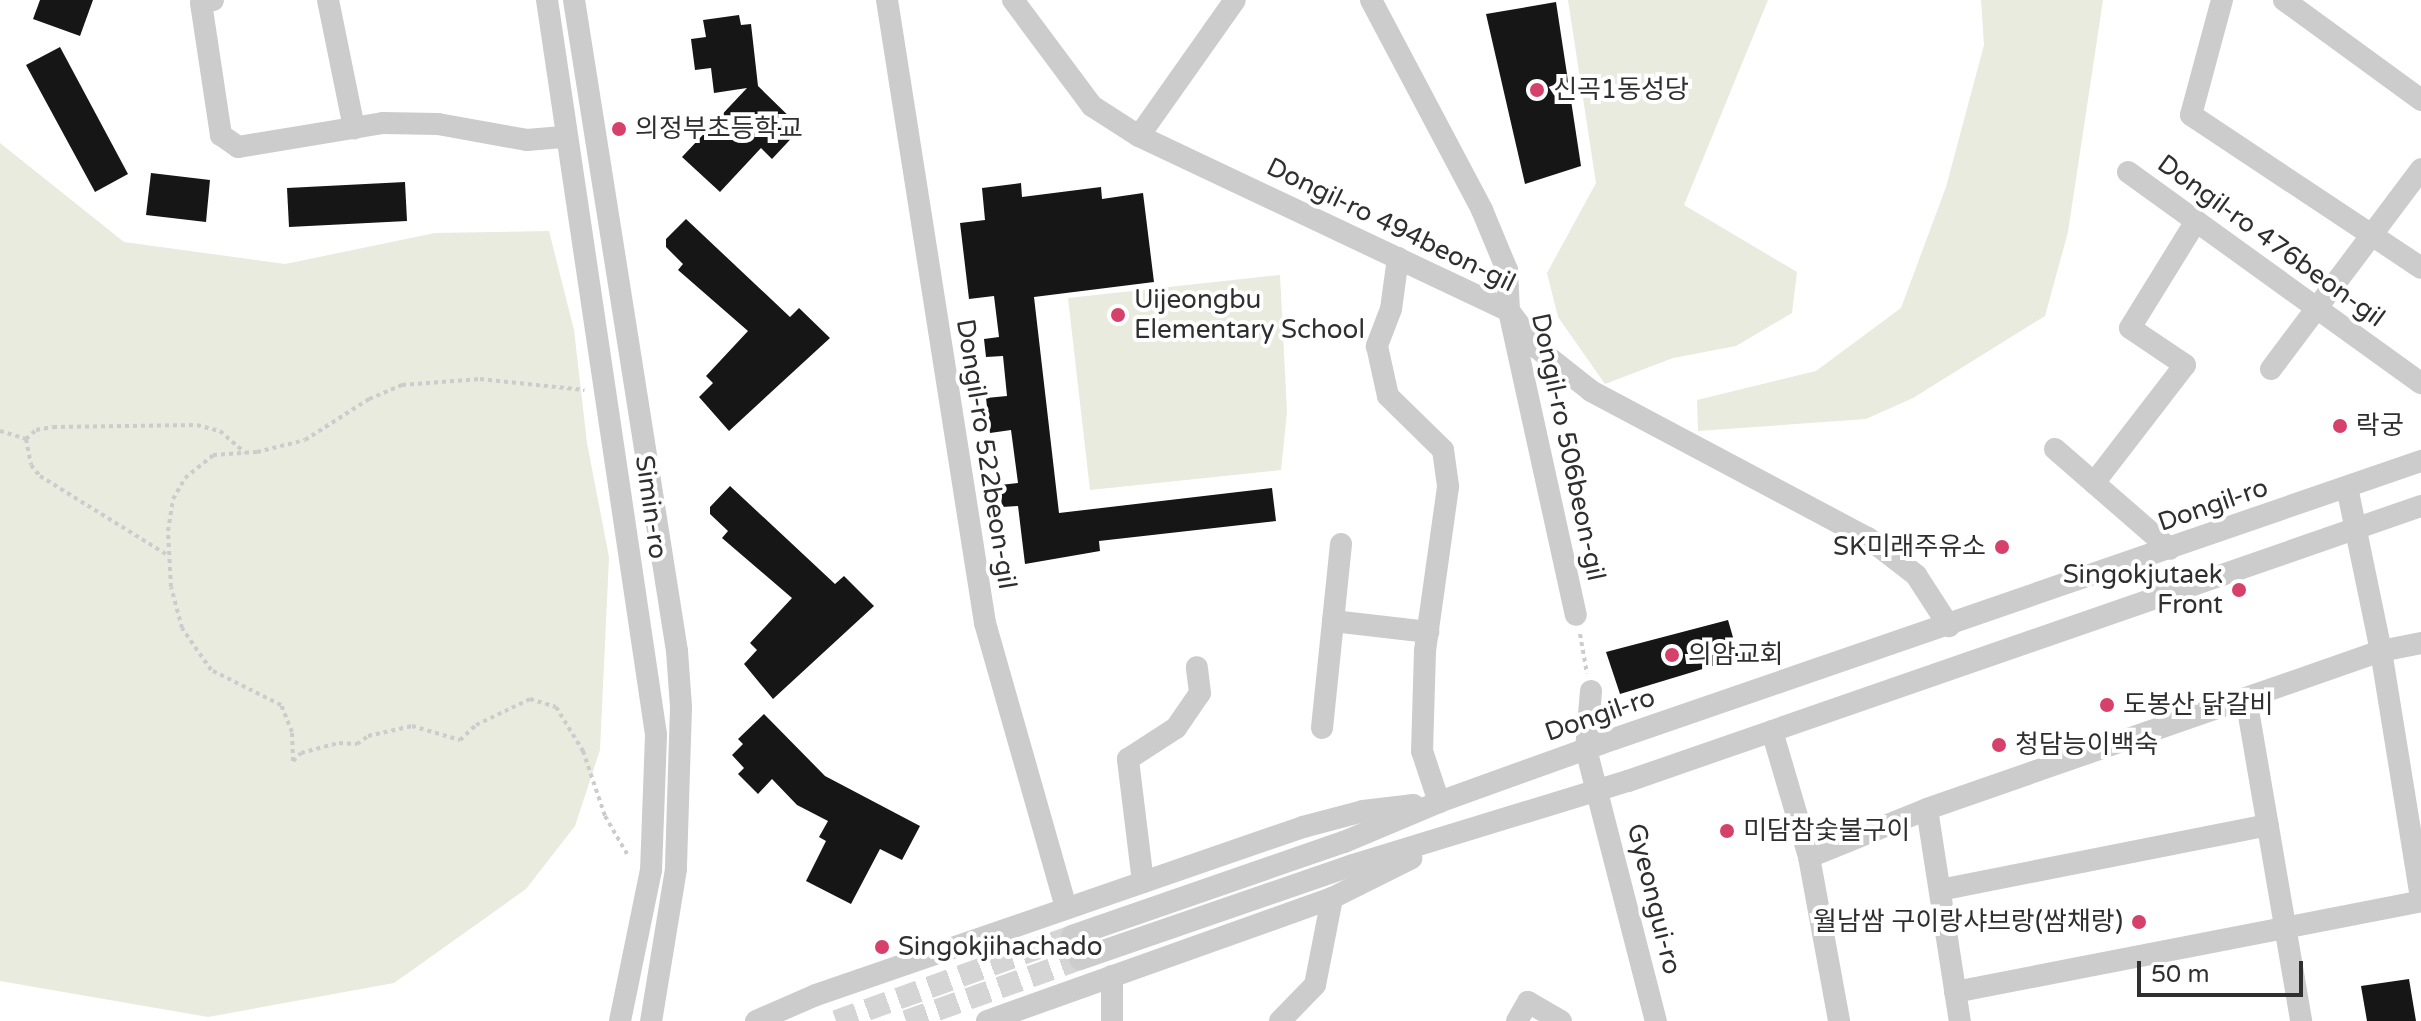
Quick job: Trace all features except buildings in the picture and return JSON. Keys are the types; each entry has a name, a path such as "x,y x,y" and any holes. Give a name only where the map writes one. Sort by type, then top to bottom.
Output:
{"street":[{"path":"213,0 201,3 221,135 238,147 354,128 421,122 527,140 565,137"},
{"path":"328,0 354,128"},
{"name":"Simin-ro","path":"547,0 656,735 651,870 620,1021"},
{"name":"Simin-ro","path":"574,0 677,651 682,791 673,905 651,1021"},
{"name":"Dongil-ro 522beon-gil","path":"887,0 985,623 1066,908"},
{"name":"Dongil-ro 494beon-gil","path":"1013,0 1074,86 1092,106 1139,136 1509,311 1537,348 1591,391 1868,538 1916,575 1949,626"},
{"path":"1139,136 1235,0"},
{"name":"Dongil-ro 506beon-gil","path":"1371,0 1491,228 1507,270 1509,311 1576,615"},
{"path":"2222,0 2191,115 2421,268"},
{"path":"2284,0 2421,100"},
{"name":"Dongil-ro 476beon-gil","path":"2128,172 2421,383"},
{"path":"2271,369 2420,172"},
{"path":"2094,483 2185,365 2130,328 2196,221"},
{"path":"767,1020 798,1003 1318,823 1363,811 1439,802 1422,751 1428,632 1448,487 1443,450 1388,396 1377,346 1391,309 1398,258"},
{"path":"2055,449 2170,549"},
{"name":"Dongil-ro","path":"1072,936 1344,842 1439,802 1586,749 2421,461"},
{"path":"1955,992 2421,899 2381,651 2347,487"},
{"path":"1080,959 1353,865 1598,791 2357,531 2421,506"},
{"path":"1322,728 1341,544"},
{"path":"1333,621 1428,632"},
{"path":"1809,857 1927,809 2381,651 2421,643"},
{"path":"1143,882 1128,759 1176,728 1200,693 1197,667"},
{"path":"1591,691 1586,749 1598,791"},
{"path":"2246,698 2301,1021"},
{"path":"1772,731 1809,857 1839,1021"},
{"name":"Gyeongui-ro","path":"1598,791 1656,1021"},
{"path":"1927,809 1960,1021"},
{"path":"1940,890 2268,825"},
{"path":"987,1021 1332,898 1450,838"},
{"path":"1280,1021 1315,985 1332,898"},
{"path":"1112,976 1112,1021"},
{"path":"658,1021 659,982"},
{"path":"1517,1021 1528,1002 1561,1021"}],"path":[{"path":"588,390 480,379 432,379 369,399 305,440 245,453 213,455 185,478 170,514 169,556 176,612 190,642 211,670 281,705 292,732 293,761 301,753 339,743 357,744 368,736 412,726 460,740 476,725 530,699 556,707 583,751 605,816 627,854"},
{"path":"26,439 36,430 53,427 197,425 220,431 245,453"},
{"path":"0,431 26,439"},
{"path":"26,439 31,465 40,476 169,556"},
{"name":"Dongil-ro 506beon-gil","path":"1576,615 1591,691"}],"shaded area":[{"path":"1568,0 1768,0 1684,205 1797,272 1792,313 1736,346 1673,358 1605,384 1558,317 1547,273 1596,183"},
{"path":"1981,0 2103,0 2068,232 2045,316 1913,398 1866,419 1698,431 1697,400 1816,371 1901,308 1946,187 1984,45"},
{"path":"0,143 124,242 285,264 435,233 549,231 574,330 587,443 609,557 600,750 575,826 526,889 394,983 208,1017 0,981"},
{"path":"1280,275 1287,412 1281,470 1090,490 1068,298"}],"tunnel":[{"path":"836,1021 1072,936"},
{"path":"906,1021 1080,959"}],"place":[{"name":"신곡1동성당","path":"1537,90"},
{"name":"의정부초등학교","path":"619,129"},
{"name":"Uijeongbu Elementary School","path":"1118,315"},
{"name":"락궁","path":"2340,426"},
{"name":"SK미래주유소","path":"2002,547"},
{"name":"Singokjutaek Front","path":"2239,590"},
{"name":"의암교회","path":"1672,655"},
{"name":"도봉산 닭갈비","path":"2107,705"},
{"name":"청담능이백숙","path":"1999,745"},
{"name":"미담참숯불구이","path":"1727,831"},
{"name":"월남쌈 구이랑샤브랑(쌈채랑)","path":"2139,922"},
{"name":"Singokjihachado","path":"882,947"}]}
